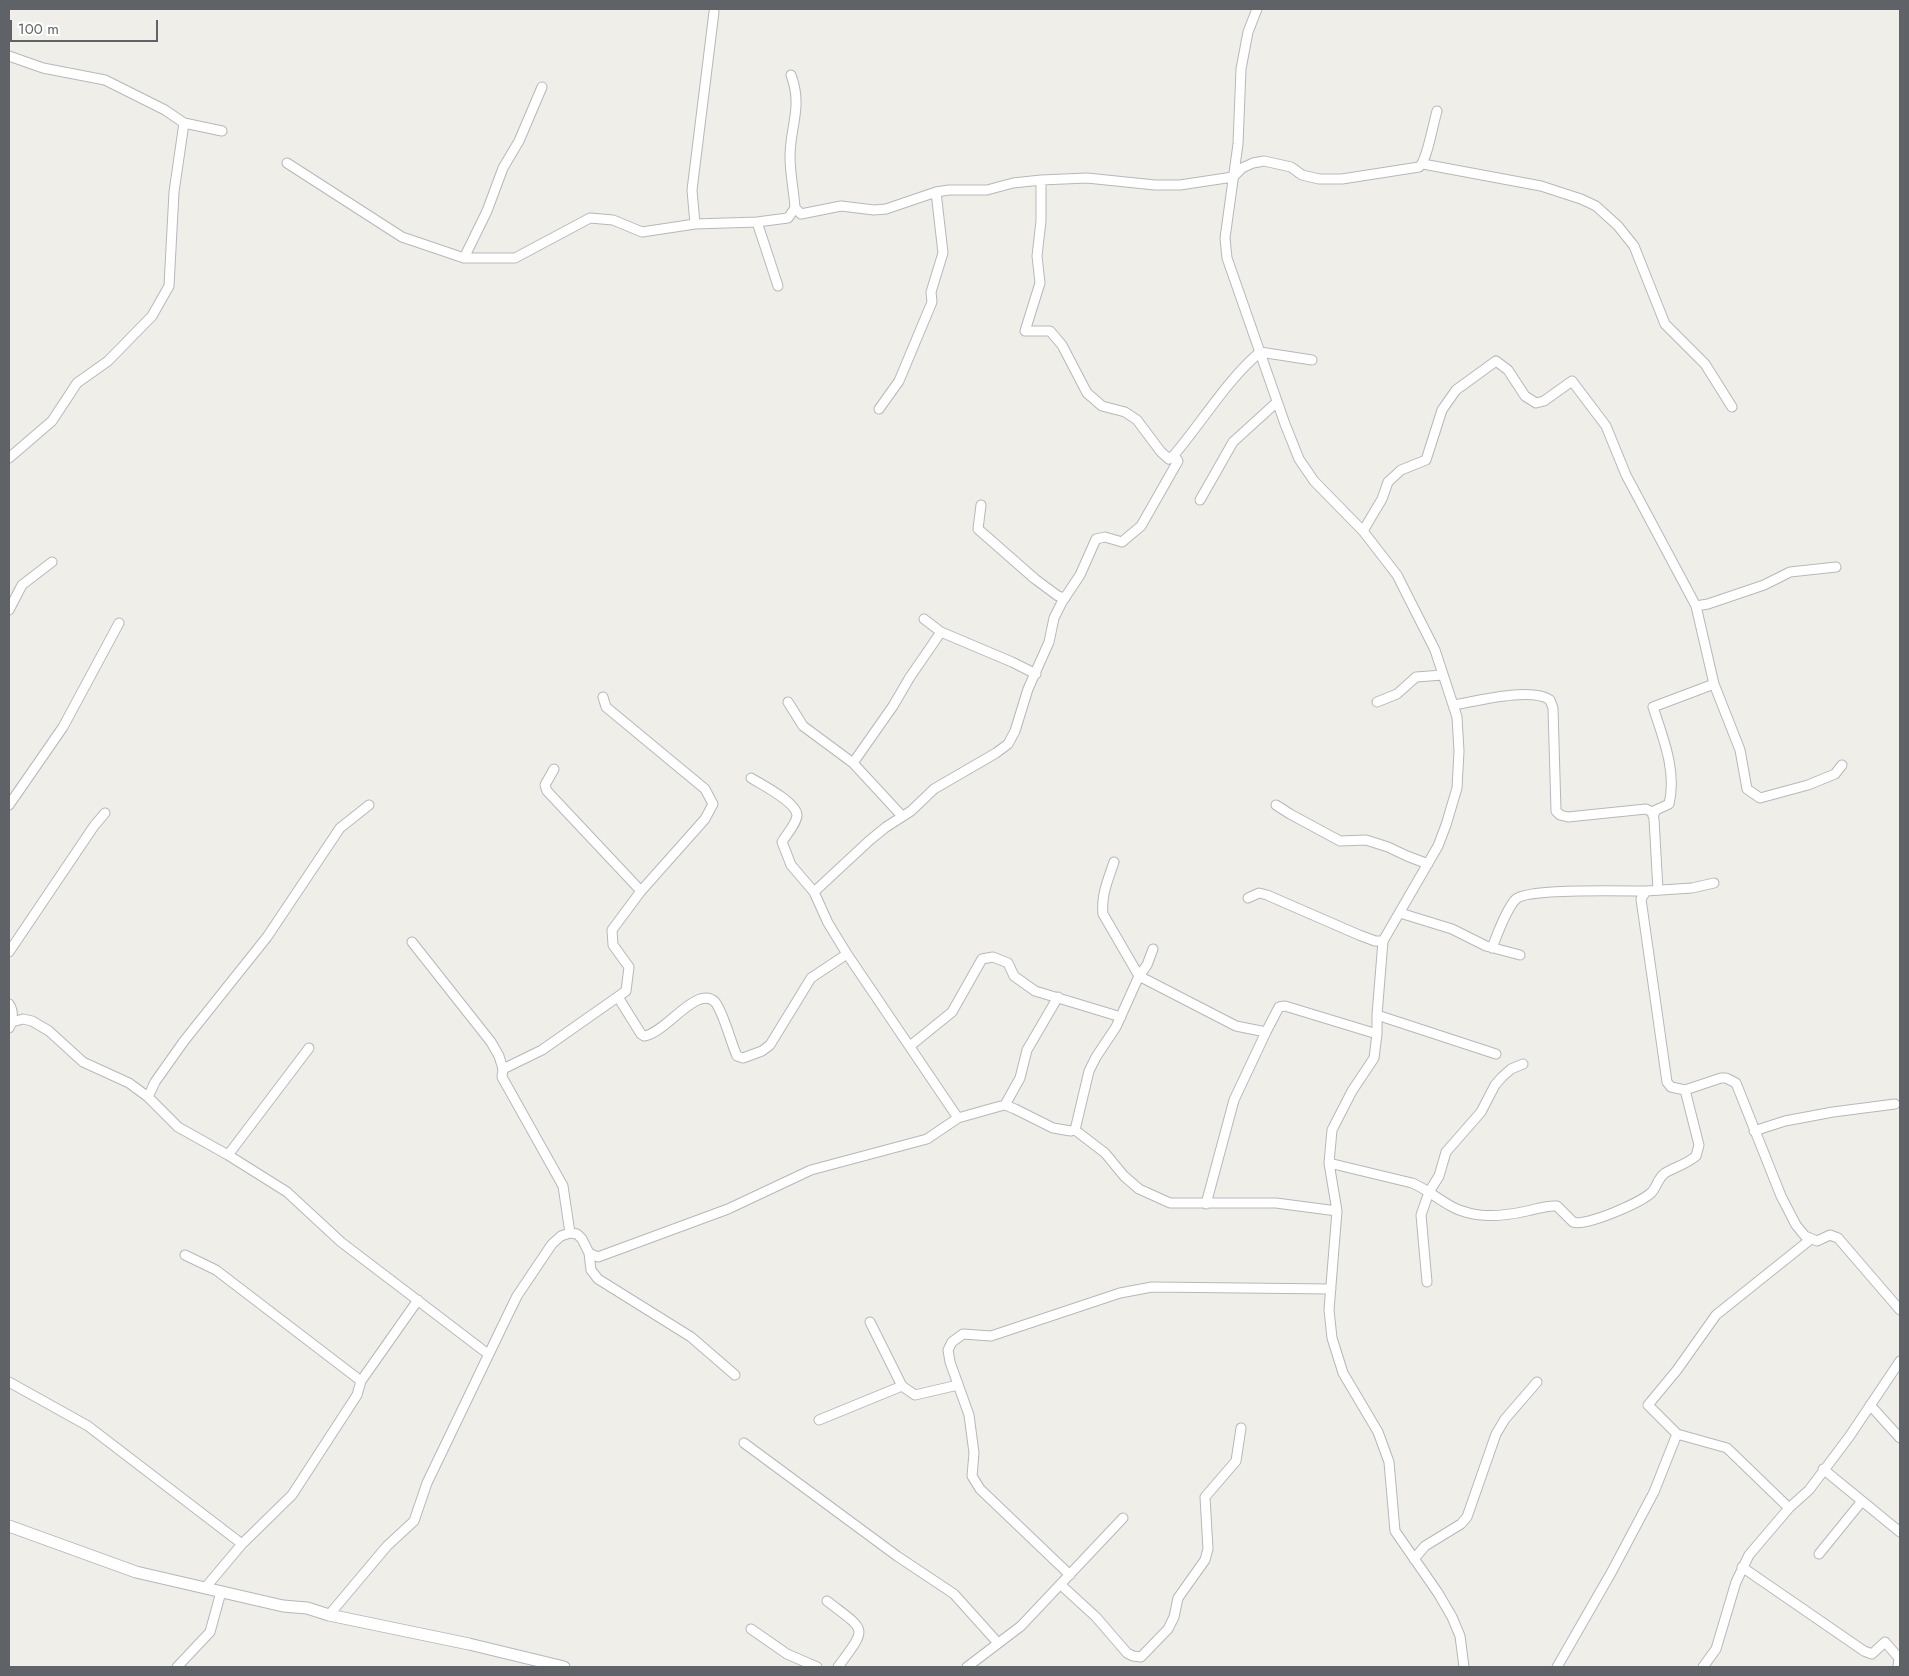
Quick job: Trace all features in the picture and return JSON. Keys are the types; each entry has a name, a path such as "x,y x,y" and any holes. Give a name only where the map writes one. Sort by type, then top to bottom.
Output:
{"main road":[{"path":"9,1526 136,1572 283,1606 307,1608 329,1615 469,1644 564,1667"}],"street":[{"path":"1257,9 1248,32 1241,69 1238,144 1225,238 1227,258 1299,460 1314,480 1363,531 1397,575 1435,650 1457,718 1459,751 1457,788 1438,846 1384,941 1377,1015 1378,1034 1374,1058 1352,1091 1332,1130 1329,1164 1337,1211 1329,1310 1332,1338 1343,1373 1378,1432 1385,1448 1389,1462 1395,1531 1452,1617 1460,1636 1464,1667"},
{"path":"695,224 692,190 714,12"},
{"path":"9,56 43,68 105,80 166,110 184,123 222,131"},
{"path":"792,75 797,104 790,157 795,208 801,214 841,206 874,210 886,209 936,192 987,190 1013,183 1041,180 1094,179 1155,185 1180,185 1233,177 1242,168 1264,161 1290,167 1302,175 1319,179 1342,179 1419,167 1423,164 1541,186 1581,198 1596,206 1618,226 1634,246 1665,324 1705,364 1732,406"},
{"path":"464,258 487,211 503,168 519,141 542,87"},
{"path":"1423,164 1437,111"},
{"path":"9,458 52,421 77,383 108,361 152,316 169,286 174,192 184,123"},
{"path":"288,163 402,237 464,258 515,258 590,218 613,220 642,232 695,224 757,222 788,218 795,208"},
{"path":"1041,180 1041,221 1037,256 1040,283 1026,331 1050,331 1062,345 1087,393 1102,406 1125,412 1137,420 1161,452 1169,459 1218,398 1260,352"},
{"path":"880,409 899,380 932,302 931,292 943,253 936,192"},
{"path":"757,222 778,286"},
{"path":"1260,352 1312,360"},
{"path":"1363,531 1382,499 1388,482 1401,470 1426,460 1442,410 1456,390 1496,361 1508,370 1525,396 1536,403 1544,401 1572,381 1606,426 1626,475 1696,606 1714,684 1740,750 1747,789 1760,798 1808,785 1835,774 1842,764"},
{"path":"1200,500 1233,442 1277,402"},
{"path":"814,892 870,840 911,810 934,790 1008,744 1015,731 1028,690 1049,642 1054,618 1080,575 1096,539 1105,538 1122,542 1141,526 1178,461 1174,455"},
{"path":"981,505 978,528 1035,579 1058,596 1065,598"},
{"path":"9,610 22,585 52,562"},
{"path":"1696,606 1708,604 1764,585 1790,572 1836,567"},
{"path":"924,619 941,632 1036,674"},
{"path":"9,805 63,727 119,623"},
{"path":"853,763 941,632"},
{"path":"1377,702 1397,694 1416,678 1443,675"},
{"path":"1653,816 1656,810 1669,804 1672,794 1670,761 1653,707 1714,684"},
{"path":"1454,705 1502,696 1543,695 1550,700 1552,708 1556,811 1560,816 1587,816 1646,809 1652,812 1658,890"},
{"path":"503,1069 542,1050 626,991 629,967 613,945 612,930 641,891 705,819 712,804 705,789 606,706 603,697"},
{"path":"788,702 803,726 853,763 902,816"},
{"path":"554,769 545,785 547,792 641,891"},
{"path":"751,778 789,802 795,809 797,815 795,821 782,842 782,847 791,865 814,892 828,923 846,954 958,1118"},
{"path":"148,1096 184,1040 267,937 340,828 369,805"},
{"path":"1276,805 1340,841 1366,840 1428,864"},
{"path":"9,952 94,826 105,813"},
{"path":"1114,862 1103,893 1103,914 1139,976 1236,1026 1266,1032"},
{"path":"1492,948 1510,907 1516,898 1528,895 1582,890 1646,891 1692,888 1714,883"},
{"path":"1646,891 1642,896 1640,906 1650,960 1665,1078 1671,1088 1685,1090 1721,1078 1732,1079 1736,1082 1781,1196 1796,1225 1808,1238 1817,1241 1830,1235 1838,1238 1900,1310"},
{"path":"1248,898 1260,894 1267,895 1359,935 1384,941"},
{"path":"1400,913 1452,929 1492,948 1520,955"},
{"path":"412,942 491,1042 499,1056 503,1069 502,1077 563,1186 570,1233"},
{"path":"1075,1130 1090,1070 1096,1057 1122,1017 1139,976 1147,965 1153,950"},
{"path":"618,997 644,1036 656,1033 693,1002 702,998 711,999 718,1006 737,1056 743,1058 762,1051 770,1045 811,978 846,954"},
{"path":"910,1046 952,1012 982,960 993,957 1008,963 1014,976 1035,991 1122,1017"},
{"path":"1005,1105 1020,1078 1027,1050 1058,997"},
{"path":"9,1004 11,1007 10,1025 23,1019 32,1021 49,1031 83,1062 129,1083 148,1096 178,1127 228,1155 287,1192 341,1242 488,1354"},
{"path":"1206,1204 1234,1100 1266,1032 1281,1006 1378,1034"},
{"path":"1377,1015 1496,1054"},
{"path":"228,1155 309,1048"},
{"path":"1427,1282 1421,1215 1429,1192 1439,1176 1446,1152 1450,1145 1481,1112 1502,1077 1511,1069 1524,1064"},
{"path":"1329,1164 1412,1183 1457,1209 1479,1215 1522,1212 1552,1206 1560,1207 1575,1224 1602,1218 1645,1198 1652,1192 1664,1174 1696,1156 1698,1145 1685,1090"},
{"path":"1754,1131 1785,1121 1832,1112 1895,1104"},
{"path":"589,1254 598,1258 728,1209 810,1170 927,1138 958,1118 1005,1105 1015,1108 1053,1128 1075,1130 1105,1153 1124,1176 1139,1189 1170,1203 1276,1203 1337,1211"},
{"path":"329,1615 387,1546 414,1521 427,1483 517,1296 552,1244 562,1236 570,1233 577,1234 582,1239 589,1254 591,1270 598,1279 691,1337 735,1375"},
{"path":"1789,1508 1727,1448 1676,1434 1648,1405 1677,1370 1716,1315 1802,1246 1808,1238"},
{"path":"185,1255 216,1270 361,1381"},
{"path":"1070,1575 980,1488 972,1476 974,1453 968,1415 950,1362 948,1350 952,1342 963,1334 991,1336 1120,1293 1152,1287 1331,1290"},
{"path":"205,1588 242,1544 292,1495 357,1395 361,1381 418,1300"},
{"path":"870,1322 902,1386 915,1394 958,1385"},
{"path":"1703,1667 1716,1649 1742,1567 1789,1508 1809,1490 1849,1437 1900,1362"},
{"path":"9,1382 88,1426 242,1544"},
{"path":"1414,1560 1425,1546 1461,1524 1467,1517 1496,1434 1505,1419 1537,1382"},
{"path":"818,1420 902,1386"},
{"path":"1870,1405 1900,1438"},
{"path":"1061,1585 1096,1617 1127,1653 1141,1657 1168,1629 1174,1617 1178,1598 1205,1560 1208,1549 1205,1498 1230,1471 1236,1461 1240,1428"},
{"path":"1557,1667 1611,1573 1654,1492 1676,1434"},
{"path":"744,1443 897,1556 954,1594 998,1644"},
{"path":"1823,1470 1900,1532"},
{"path":"1819,1554 1862,1501"},
{"path":"967,1667 1021,1626 1123,1518"},
{"path":"1742,1567 1864,1650 1872,1654 1885,1642 1899,1658 1898,1667"},
{"path":"177,1667 210,1632 221,1592"},
{"path":"827,1601 857,1624 860,1631 859,1639 838,1667"},
{"path":"751,1629 787,1654 817,1667"}]}
